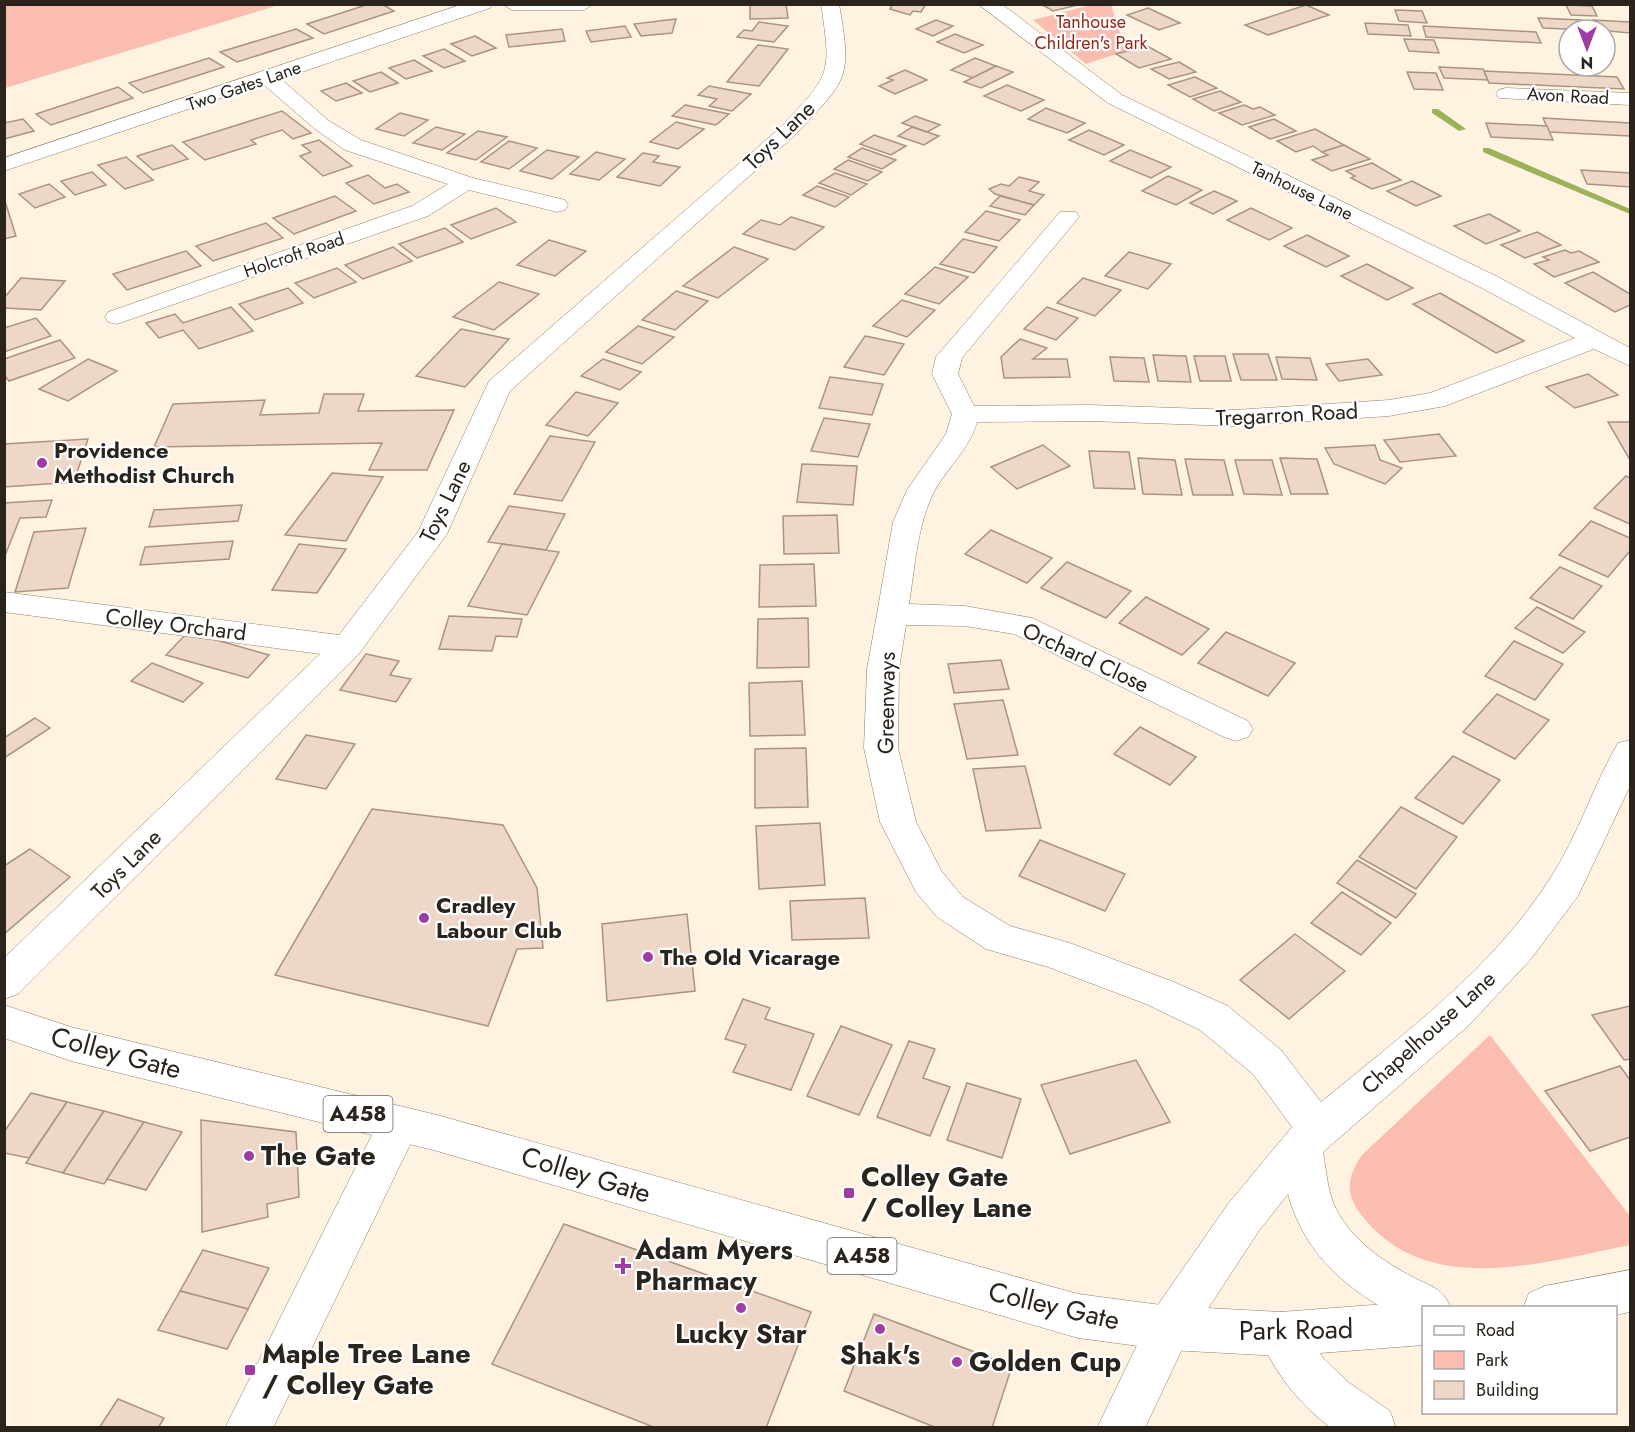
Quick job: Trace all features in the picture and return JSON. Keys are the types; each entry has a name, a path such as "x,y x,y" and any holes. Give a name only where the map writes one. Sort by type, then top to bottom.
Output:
{"main road":[{"name":"Two Gates Lane","path":"4,165 483,4"},
{"path":"512,4 584,4"},
{"name":"Toys Lane","path":"4,983 347,646 432,534 498,387 788,131 824,91 835,74 836,60 830,4"},
{"name":"Tanhouse Lane","path":"987,4 1027,29 1086,79 1115,99 1487,281 1630,358"},
{"path":"268,78 322,125 353,145 466,183 557,205"},
{"name":"Avon Road","path":"1506,94 1630,99"},
{"name":"Holcroft Road","path":"117,317 420,212 466,183"},
{"path":"966,414 945,374 949,357 1068,217"},
{"name":"Tregarron Road","path":"966,414 1090,413 1236,418 1389,408 1447,396 1596,339"},
{"name":"Greenways","path":"966,414 960,434 921,490 908,522 892,614 883,669 881,748 898,822 929,882 943,899 950,907 999,938 1054,953 1160,993 1214,1018 1266,1062 1309,1137"},
{"name":"Colley Orchard","path":"4,602 347,646"},
{"name":"Orchard Close","path":"892,614 964,616 1021,624 1236,729"},
{"name":"Chapelhouse Lane","path":"1120,1428 1169,1328 1243,1218 1309,1137 1454,1014 1518,948 1565,886 1630,752"},
{"name":"Colley Gate","path":"4,1021 71,1044 503,1150 710,1212 1078,1316 1169,1328"},
{"path":"248,1428 399,1124"},
{"path":"1309,1137 1313,1207 1336,1248 1353,1264 1426,1306"},
{"path":"1555,1306 1630,1291"},
{"name":"Park Road","path":"1169,1328 1281,1334 1422,1323"},
{"path":"1281,1334 1290,1354 1308,1377 1335,1401 1373,1428"}],"green space":[{"path":"5,4 279,4 279,5 5,88"},
{"name":"Tanhouse Children's Park","path":"1091,5 1111,5 1122,39 1132,49 1086,64 1033,20"},
{"path":"1490,1035 1630,1216 1630,1245 1525,1265 1489,1268 1453,1266 1420,1258 1390,1242 1357,1209 1350,1193 1350,1186 1353,1171 1362,1155"}],"building":[{"path":"369,4 382,4 394,11 324,34 307,24"},
{"path":"750,4 786,4 788,18 750,19"},
{"path":"893,4 926,4 921,12 913,11 910,15 890,9"},
{"path":"1041,4 1078,4 1078,5 1053,11"},
{"path":"1306,5 1329,15 1268,35 1245,25"},
{"path":"1566,5 1592,6 1597,16 1571,15"},
{"path":"1148,8 1180,23 1159,30 1127,15"},
{"path":"1395,10 1422,11 1427,23 1399,21"},
{"path":"1538,18 1557,19 1557,29 1543,28"},
{"path":"676,19 672,33 641,36 634,24"},
{"path":"936,20 953,26 933,36 916,29"},
{"path":"1617,21 1630,22 1630,33 1617,32"},
{"path":"759,22 788,26 774,42 737,37 744,30 752,31"},
{"path":"1365,23 1408,25 1411,36 1368,34"},
{"path":"625,26 631,37 591,42 586,31"},
{"path":"1423,26 1536,32 1541,43 1426,37"},
{"path":"296,29 313,38 237,62 220,52"},
{"path":"562,29 565,41 509,47 506,35"},
{"path":"955,34 983,45 964,53 937,42"},
{"path":"475,36 496,48 472,56 451,44"},
{"path":"1404,39 1434,40 1439,53 1409,51"},
{"path":"758,45 788,49 759,86 727,82"},
{"path":"1147,46 1171,59 1139,68 1116,54"},
{"path":"444,49 465,61 444,68 423,56"},
{"path":"209,58 224,67 143,93 129,83"},
{"path":"975,58 996,66 973,78 951,70"},
{"path":"414,60 432,71 406,79 389,68"},
{"path":"1179,62 1196,72 1169,79 1151,69"},
{"path":"996,66 1013,72 981,88 964,82"},
{"path":"1439,67 1483,69 1488,80 1444,78"},
{"path":"905,70 927,80 895,94 879,86 893,80 887,78"},
{"path":"1484,71 1557,74 1557,78 1617,77 1624,89 1489,83"},
{"path":"381,72 398,83 370,92 353,81"},
{"path":"1407,72 1436,73 1443,90 1414,89"},
{"path":"1195,77 1217,88 1190,97 1168,85"},
{"path":"346,83 362,93 336,101 321,91"},
{"path":"1007,85 1044,100 1021,111 984,96"},
{"path":"709,86 751,94 732,111 709,106 717,99 698,95"},
{"path":"118,87 133,98 51,125 36,114"},
{"path":"1220,91 1241,102 1214,111 1193,99"},
{"path":"685,105 729,114 716,125 672,116"},
{"path":"1244,105 1253,109 1260,107 1275,115 1242,125 1219,113"},
{"path":"1046,108 1085,123 1067,133 1028,119"},
{"path":"282,111 311,133 293,139 282,130 251,140 256,144 205,160 183,142"},
{"path":"400,113 428,120 404,136 376,129"},
{"path":"915,116 940,125 927,132 902,123"},
{"path":"1543,118 1630,123 1630,136 1549,132"},
{"path":"23,119 34,131 4,139 4,123"},
{"path":"1274,119 1296,131 1270,139 1249,127"},
{"path":"676,122 704,129 678,149 650,142"},
{"path":"1486,123 1547,126 1553,140 1491,137"},
{"path":"436,127 465,134 442,150 413,143"},
{"path":"912,127 939,136 924,145 898,136"},
{"path":"1315,129 1344,145 1322,152 1313,146 1296,152 1277,141"},
{"path":"1089,130 1124,145 1104,155 1069,140"},
{"path":"478,131 507,137 476,160 447,153"},
{"path":"874,135 906,146 891,155 860,144"},
{"path":"319,140 352,166 323,176 300,156 311,152 302,145"},
{"path":"509,141 537,148 509,169 481,162"},
{"path":"172,145 188,159 153,170 137,156"},
{"path":"1344,145 1370,159 1332,171 1312,160 1328,155 1322,152"},
{"path":"862,148 896,160 882,169 848,157"},
{"path":"547,150 579,157 552,179 520,171"},
{"path":"1130,150 1171,167 1151,178 1110,161"},
{"path":"596,152 625,159 599,180 570,174"},
{"path":"643,153 659,156 653,162 680,167 660,186 617,177"},
{"path":"126,157 153,180 125,189 98,165"},
{"path":"848,160 882,172 868,181 834,169"},
{"path":"1372,163 1401,180 1372,189 1351,178 1355,176 1346,171"},
{"path":"1581,170 1630,173 1630,187 1587,184"},
{"path":"92,172 106,185 75,195 61,181"},
{"path":"835,173 867,184 851,195 819,183"},
{"path":"368,175 385,188 397,184 409,192 374,204 346,183"},
{"path":"1168,176 1202,190 1176,205 1142,191"},
{"path":"1019,177 1039,182 1029,191 1044,195 1034,205 995,194 989,189 1001,184 1009,186"},
{"path":"1412,181 1441,196 1416,206 1387,191"},
{"path":"49,184 65,197 35,208 19,194"},
{"path":"817,186 849,197 835,207 803,195"},
{"path":"1214,191 1237,201 1213,214 1190,203"},
{"path":"335,196 356,211 294,234 273,218"},
{"path":"1000,196 1034,205 1025,215 990,206"},
{"path":"4,198 16,236 4,239"},
{"path":"496,208 516,222 471,239 451,225"},
{"path":"1251,208 1292,228 1269,240 1227,220"},
{"path":"986,211 1020,220 999,241 965,232"},
{"path":"1489,214 1520,231 1486,244 1454,226"},
{"path":"791,217 824,227 795,250 743,234 761,220 780,225"},
{"path":"266,223 283,238 213,261 196,246"},
{"path":"445,228 463,242 417,258 399,244"},
{"path":"1537,232 1561,245 1525,258 1501,245"},
{"path":"1307,235 1349,256 1326,267 1284,246"},
{"path":"963,239 997,247 974,273 940,264"},
{"path":"549,240 586,251 555,276 517,265"},
{"path":"393,247 412,261 363,279 345,265"},
{"path":"734,247 768,259 718,298 683,286"},
{"path":"1565,250 1571,253 1579,251 1599,262 1554,277 1534,264 1549,260 1543,257"},
{"path":"186,251 201,266 127,290 113,274"},
{"path":"1129,252 1171,264 1148,289 1105,276"},
{"path":"1367,264 1413,288 1387,300 1341,276"},
{"path":"935,267 968,277 939,304 905,294"},
{"path":"337,268 356,282 314,298 295,283"},
{"path":"1593,272 1630,294 1630,305 1615,312 1565,283"},
{"path":"21,278 65,281 41,310 4,308 4,298"},
{"path":"1083,278 1121,290 1095,316 1057,303"},
{"path":"499,282 539,294 494,330 453,317"},
{"path":"288,288 303,303 255,320 239,304"},
{"path":"676,291 708,301 675,330 642,320"},
{"path":"1440,293 1524,341 1496,353 1413,304"},
{"path":"902,300 935,310 907,337 873,326"},
{"path":"231,307 253,331 199,349 183,330 159,338 146,323 175,314 183,323"},
{"path":"1047,307 1078,318 1056,340 1024,329"},
{"path":"36,318 51,336 4,352 4,328"},
{"path":"638,326 674,337 642,364 606,352"},
{"path":"461,329 509,339 465,387 416,376"},
{"path":"865,336 904,344 884,375 844,367"},
{"path":"1020,339 1047,348 1033,359 1067,359 1070,377 1004,378 1001,357"},
{"path":"60,340 75,358 9,381 4,375 4,359"},
{"path":"1233,354 1268,354 1277,380 1241,380"},
{"path":"1153,355 1186,356 1191,382 1158,381"},
{"path":"1194,356 1225,356 1231,381 1200,381"},
{"path":"1110,357 1144,358 1149,382 1114,381"},
{"path":"1276,357 1310,358 1317,380 1282,379"},
{"path":"88,359 117,371 68,401 39,389"},
{"path":"603,359 641,372 620,390 581,376"},
{"path":"1368,359 1382,375 1339,381 1326,364"},
{"path":"1588,374 1618,395 1575,408 1546,387"},
{"path":"830,377 883,384 872,415 819,408"},
{"path":"576,392 618,403 588,436 546,425"},
{"path":"324,394 364,394 358,411 454,410 427,470 369,470 382,443 154,447 173,404 265,400 260,415 319,413"},
{"path":"824,418 870,424 858,457 811,451"},
{"path":"1608,422 1630,422 1630,460"},
{"path":"1439,434 1456,456 1400,462 1384,440"},
{"path":"550,436 595,442 562,501 514,494"},
{"name":"Providence Methodist Church","path":"88,439 74,482 4,487 4,444"},
{"path":"1043,445 1070,466 1017,489 991,467"},
{"path":"1375,445 1380,460 1402,468 1385,484 1334,464 1325,448"},
{"path":"1089,451 1129,452 1135,489 1094,488"},
{"path":"1138,458 1175,460 1182,495 1143,494"},
{"path":"1280,458 1317,459 1328,494 1291,494"},
{"path":"1185,459 1224,460 1233,495 1193,495"},
{"path":"1235,460 1272,460 1282,495 1244,494"},
{"path":"802,464 857,466 853,505 797,502"},
{"path":"332,473 383,477 346,541 285,535"},
{"path":"1626,476 1630,478 1630,524 1594,508"},
{"path":"52,500 46,517 20,518 4,558 4,503"},
{"path":"242,505 238,521 149,527 154,510"},
{"path":"509,506 565,514 546,550 488,542"},
{"path":"837,515 839,553 784,554 783,516"},
{"path":"1591,521 1630,538 1630,551 1608,577 1559,555"},
{"path":"86,528 68,588 15,592 34,532"},
{"path":"991,530 1052,558 1027,583 965,554"},
{"path":"233,541 229,559 140,565 145,547"},
{"path":"299,544 346,549 317,593 272,590"},
{"path":"502,544 559,552 527,615 468,606"},
{"path":"1067,562 1131,591 1106,618 1041,588"},
{"path":"814,564 816,606 759,607 760,565"},
{"path":"1560,567 1602,586 1573,619 1530,598"},
{"path":"1146,597 1209,629 1182,655 1119,623"},
{"path":"1537,607 1585,632 1563,653 1515,628"},
{"path":"449,616 522,619 517,637 496,636 492,651 439,649"},
{"path":"808,618 809,667 757,668 758,619"},
{"path":"188,632 269,655 248,678 166,655"},
{"path":"1226,632 1295,663 1268,696 1198,663"},
{"path":"1514,641 1563,664 1535,700 1485,676"},
{"path":"366,654 399,661 390,675 411,679 396,702 340,690"},
{"path":"1001,660 1009,689 954,693 948,664"},
{"path":"152,663 203,683 183,702 131,681"},
{"path":"802,681 805,735 750,736 749,683"},
{"path":"1497,694 1549,720 1515,759 1463,732"},
{"path":"1003,700 1018,755 967,759 954,704"},
{"path":"35,718 50,728 4,758 4,738"},
{"path":"1140,727 1196,757 1170,785 1114,754"},
{"path":"306,735 355,744 326,789 276,779"},
{"path":"806,748 808,807 755,808 755,749"},
{"path":"1453,756 1500,780 1463,824 1415,798"},
{"path":"1025,766 1041,828 986,831 973,769"},
{"path":"1401,807 1457,837 1416,889 1359,857"},
{"name":"Cradley Labour Club","path":"372,809 503,825 537,888 543,948 517,949 488,1026 275,975"},
{"path":"820,823 825,885 759,889 756,826"},
{"path":"1040,840 1125,874 1105,911 1019,876"},
{"path":"30,849 70,877 4,934 4,866"},
{"path":"1357,860 1416,894 1396,918 1337,883"},
{"path":"1342,892 1391,923 1361,955 1311,923"},
{"path":"865,898 869,938 792,940 790,901"},
{"name":"The Old Vicarage","path":"687,914 695,991 607,1001 602,924"},
{"path":"1295,934 1345,971 1289,1019 1240,980"},
{"path":"743,999 770,1008 765,1019 814,1034 791,1090 733,1072 746,1045 725,1039"},
{"path":"1630,1006 1630,1059 1624,1060 1592,1015"},
{"path":"841,1026 892,1045 859,1115 807,1096"},
{"path":"909,1041 935,1049 923,1078 950,1087 930,1136 877,1117"},
{"path":"1136,1060 1170,1122 1070,1154 1041,1085"},
{"path":"1620,1066 1630,1080 1630,1137 1590,1151 1545,1091"},
{"path":"967,1083 1021,1099 1002,1158 947,1140"},
{"path":"31,1093 67,1102 29,1158 4,1153 4,1132"},
{"path":"67,1102 104,1111 63,1173 26,1163"},
{"path":"104,1111 144,1122 104,1184 63,1173"},
{"name":"The Gate","path":"201,1120 296,1132 299,1197 267,1204 268,1217 202,1232"},
{"path":"144,1122 182,1132 146,1190 107,1179"},
{"path":"564,1224 811,1312 766,1428 656,1428 492,1364"},
{"path":"203,1250 269,1268 248,1309 180,1291"},
{"path":"180,1291 248,1309 227,1349 158,1330"},
{"path":"874,1314 1012,1366 992,1428 937,1428 844,1391"},
{"path":"118,1399 164,1418 158,1428 99,1428"}],"waterway":[{"path":"1435,111 1462,129"},
{"path":"1486,150 1630,212"}],"place":[{"name":"Providence Methodist Church","path":"42,463"},
{"name":"Cradley Labour Club","path":"424,918"},
{"name":"The Old Vicarage","path":"648,957"},
{"name":"The Gate","path":"249,1156"},
{"name":"Colley Gate / Colley Lane","path":"849,1193"},
{"name":"Adam Myers Pharmacy","path":"623,1266"},
{"name":"Lucky Star","path":"741,1308"},
{"name":"Shak's","path":"880,1329"},
{"name":"Golden Cup","path":"957,1362"},
{"name":"Maple Tree Lane / Colley Gate","path":"250,1370"}]}
